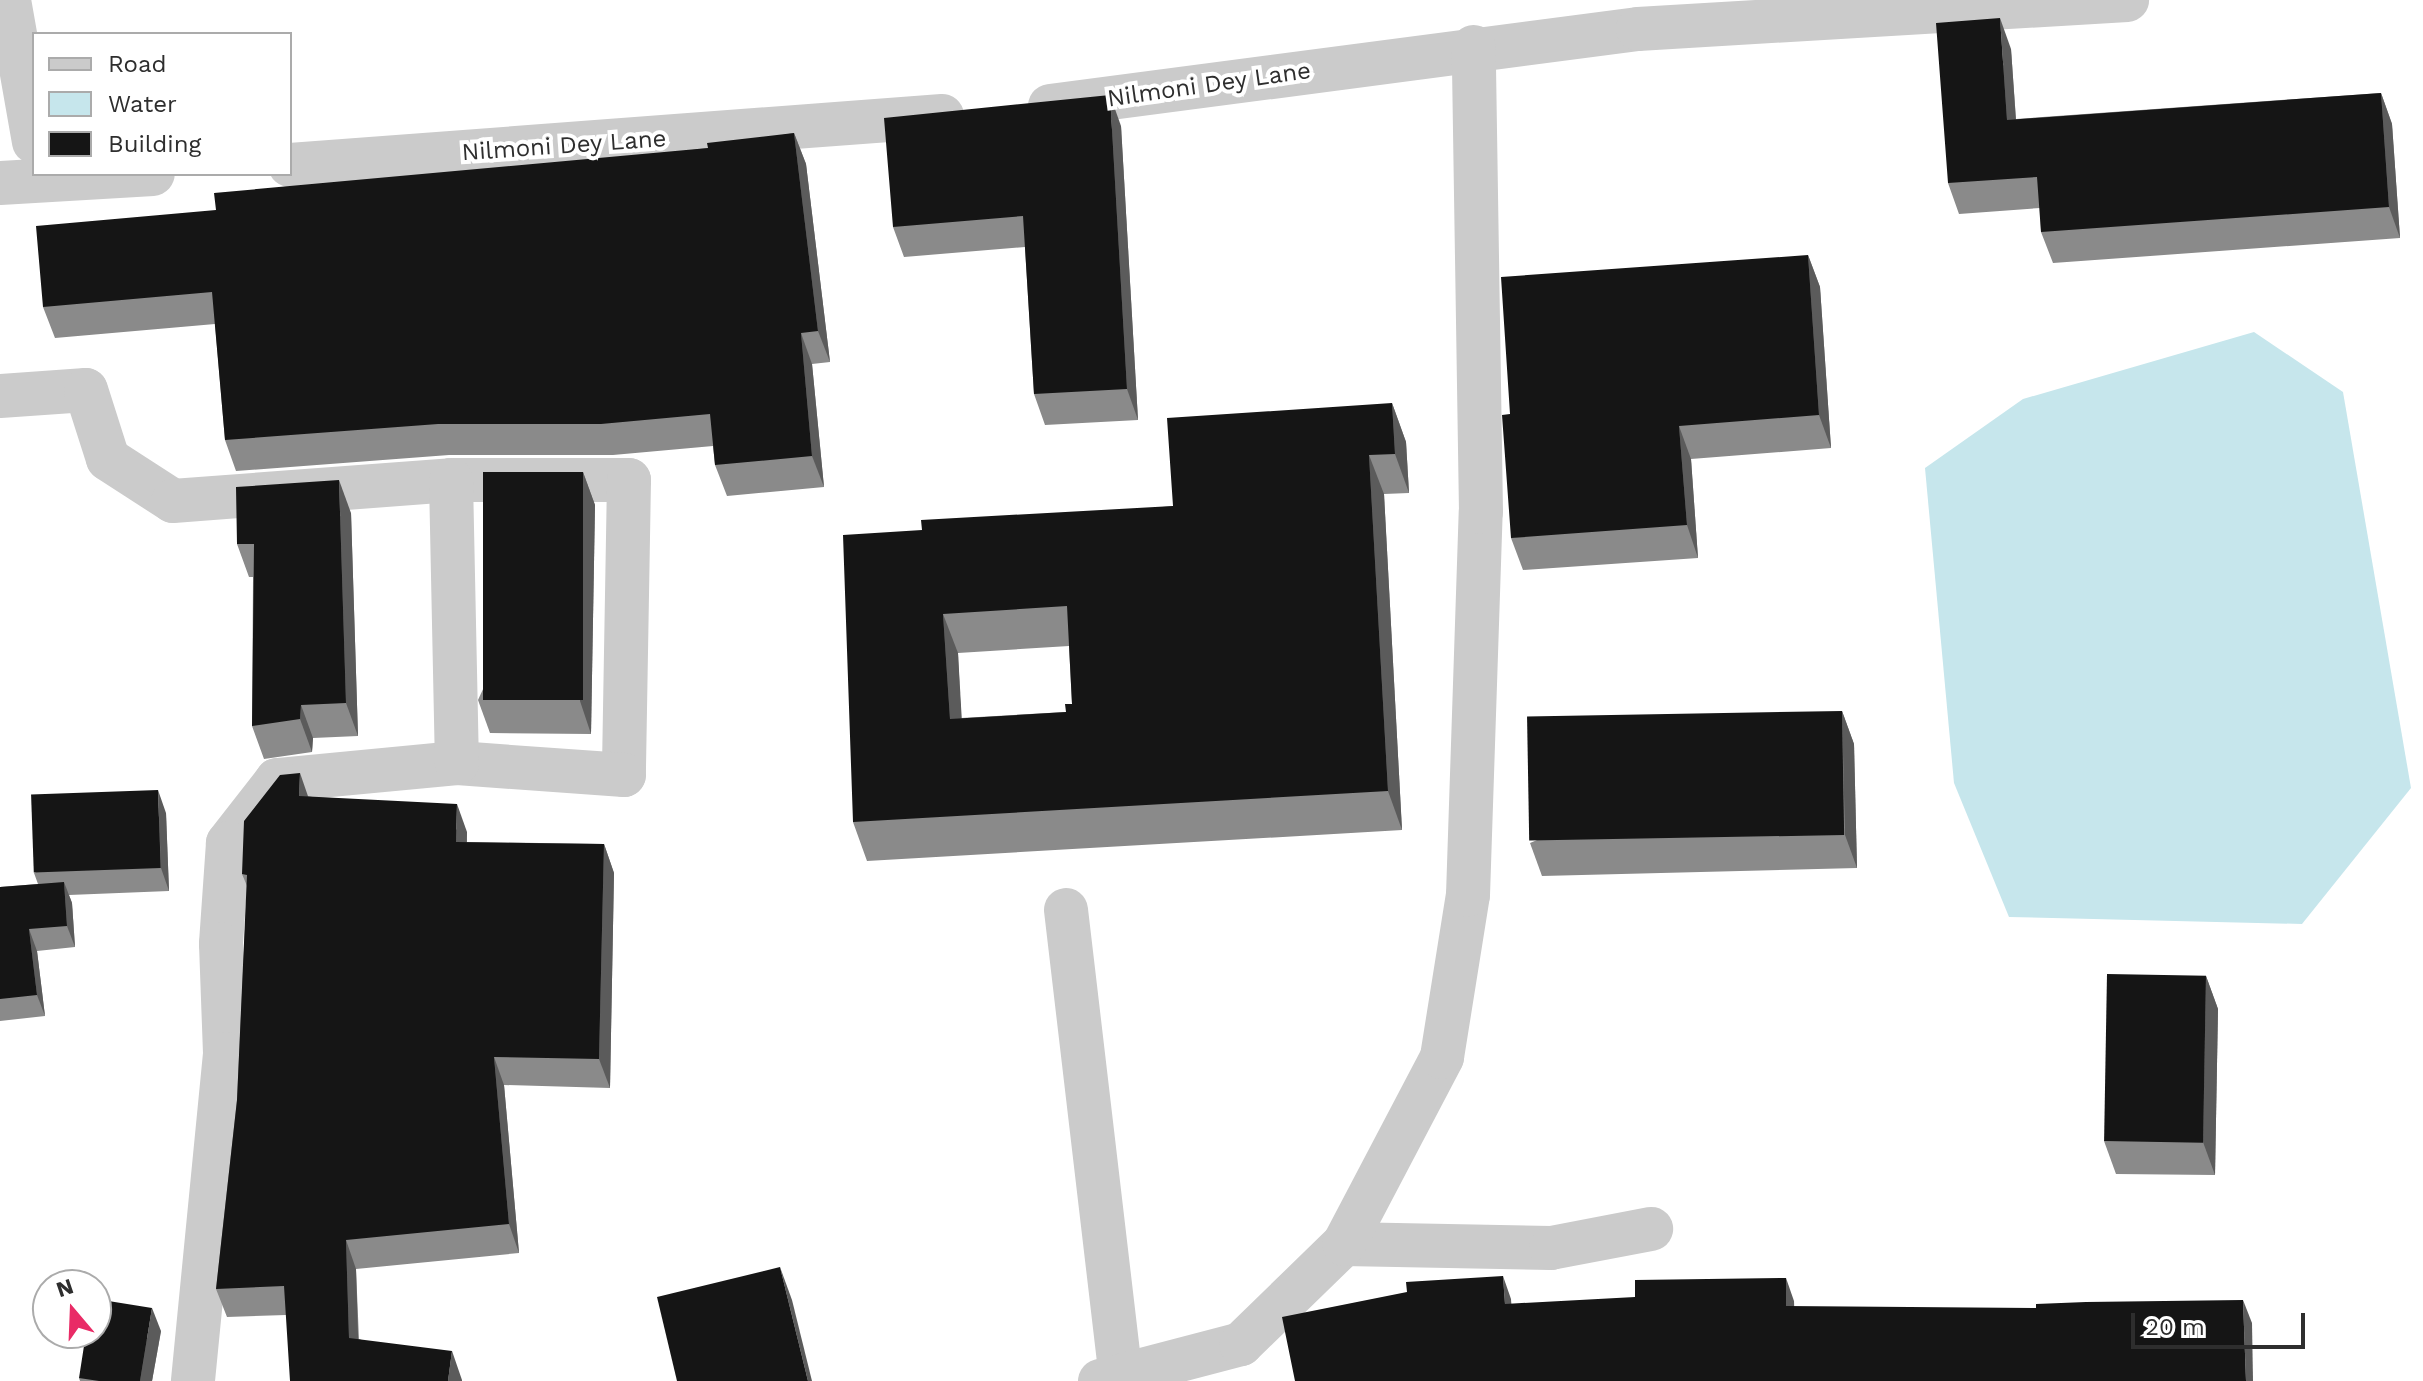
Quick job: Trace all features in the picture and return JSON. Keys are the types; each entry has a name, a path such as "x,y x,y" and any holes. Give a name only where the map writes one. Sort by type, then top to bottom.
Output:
{"street":[{"path":"9,0 29,170"},
{"name":"Nilmoni Dey Lane","path":"292,165 996,111 1474,47 1638,29 2127,0"},
{"path":"1066,910 1114,1379 1241,1344 1344,1244 1442,1057 1468,895 1481,512 1474,47"},
{"path":"0,396 86,390 108,459 173,501 451,480 629,480 624,775 457,763 277,780 228,843 221,944 225,1054 193,1381"},
{"path":"451,480 457,763"},
{"path":"1344,1244 1551,1248 1651,1229"}],"water":[{"path":"2254,332 2343,392 2411,788 2302,924 2009,917 1954,783 1925,468 2023,399"}],"building":[{"path":"2000,18 2007,120 2381,93 2389,207 2041,232 2037,177 1948,183 1936,23"},
{"path":"1110,95 1127,389 1034,394 1023,216 893,227 884,118"},
{"path":"794,133 818,331 801,333 812,456 715,465 710,414 601,424 438,424 225,440 212,292 43,307 36,226 216,210 214,193 708,148 707,143"},
{"path":"1808,255 1819,415 1679,426 1687,525 1511,538 1502,415 1510,414 1501,277"},
{"path":"1392,403 1395,454 1369,455 1388,791 853,822 843,535 922,530 921,520 1173,506 1167,418","holes":["1067,606 1072,704 1065,704 1066,712 950,719 943,614"]},
{"path":"483,472 583,472 583,700 483,700"},
{"path":"339,480 346,703 301,705 300,719 252,726 254,544 237,544 236,487"},
{"path":"1842,711 1844,835 1529,840 1527,716"},
{"path":"300,773 299,796 457,804 456,842 604,844 599,1059 494,1057 509,1224 346,1240 349,1338 452,1351 448,1381 290,1381 284,1286 216,1289 237,1100 247,875 242,874 244,821 280,775"},
{"path":"158,790 161,868 34,872 31,794"},
{"path":"64,882 67,926 29,929 37,995 0,999 0,887"},
{"path":"2107,974 2206,976 2203,1143 2104,1141"},
{"path":"780,1267 808,1381 677,1381 657,1297"},
{"path":"1503,1276 1505,1304 1635,1297 1635,1280 1786,1278 1786,1306 2036,1308 2036,1304 2086,1302 2243,1300 2246,1381 1295,1381 1282,1317 1407,1292 1406,1282"},
{"path":"112,1302 152,1308 140,1381 79,1378 84,1349 112,1349"}]}
